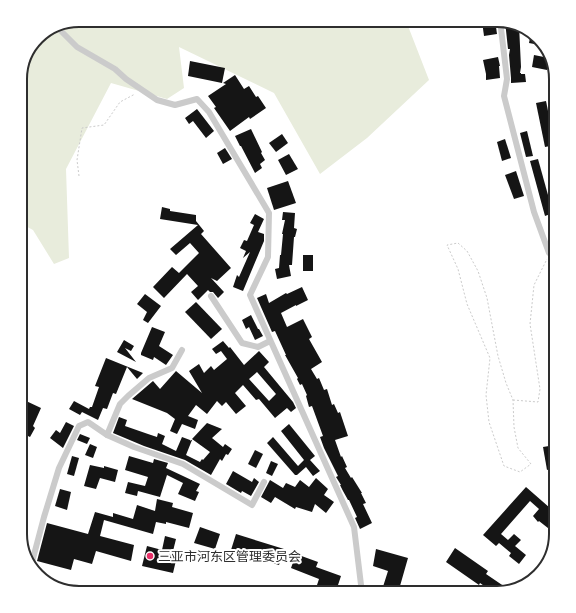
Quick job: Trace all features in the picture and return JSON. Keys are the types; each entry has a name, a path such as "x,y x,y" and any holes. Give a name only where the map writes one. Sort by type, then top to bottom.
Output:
{"street":[{"path":"501,27 506,79 504,96 534,212 549,250"},
{"path":"61,31 77,47 115,70 157,100 175,105 197,99 209,112 269,213 268,257 250,295 354,527 361,586"},
{"path":"211,296 242,343 258,347 270,341"},
{"path":"107,435 120,404 148,378 172,368 182,350"},
{"path":"33,558 44,517 60,468 78,426 88,422 107,435 134,447 182,464 252,505 264,482"}],"path":[{"path":"79,176 77,160 82,128 104,125 120,102 143,90"},
{"path":"458,243 467,252 478,271 487,298 498,356 513,400 514,427 518,448 531,464 520,472 504,466 489,422 486,395 490,358 467,304 458,269 447,244 458,243"},
{"path":"513,400 538,402 540,389 530,324 534,285 549,255"}],"green space":[{"path":"72,27 408,27 429,80 367,138 320,174 274,93 179,47 184,88 167,99 111,83 66,169 69,258 54,264 33,230 27,227 27,76 32,56 38,47 53,34"}],"building":[{"path":"483,27 496,27 497,34 484,36"},
{"path":"506,28 519,32 520,73 525,74 526,82 511,83 510,49 508,49"},
{"path":"530,39 535,44 529,43"},
{"path":"534,55 544,57 547,70 532,67"},
{"path":"498,57 500,78 486,80 483,60"},
{"path":"190,61 225,68 222,83 188,76"},
{"path":"235,75 244,89 249,86 266,108 250,119 249,117 230,131 214,108 216,107 208,96 226,84 223,83"},
{"path":"546,101 549,116 549,146 545,147 536,103"},
{"path":"197,109 214,131 206,138 193,121 189,124 185,118"},
{"path":"251,129 265,160 260,164 262,168 255,173 235,136"},
{"path":"527,131 533,156 526,157 520,133"},
{"path":"282,134 288,143 276,152 269,143"},
{"path":"505,139 511,158 502,161 497,142"},
{"path":"225,148 232,159 223,164 217,153"},
{"path":"289,154 298,169 286,175 278,160"},
{"path":"538,159 549,199 549,214 545,216 530,161"},
{"path":"516,171 524,196 514,199 505,175"},
{"path":"288,181 296,203 274,210 267,188"},
{"path":"162,207 170,209 170,211 196,215 196,221 204,231 201,234 231,268 217,281 211,278 224,292 218,298 213,292 208,290 198,300 191,292 198,286 187,274 164,298 153,287 172,267 179,273 199,253 190,243 176,255 170,249 198,225 160,219"},
{"path":"283,212 295,213 294,228 297,229 294,237 292,265 289,265 291,276 277,279 275,269 279,268 281,255 282,234 285,220 282,220"},
{"path":"255,214 264,219 258,232 264,234 264,241 243,291 233,287 237,275 239,277 250,252 243,258 246,251 240,248 244,240 247,241 254,225 250,223"},
{"path":"303,255 313,255 313,271 303,271"},
{"path":"302,287 308,300 281,313 287,327 303,319 312,337 309,339 322,362 311,369 317,379 319,378 324,390 327,389 332,405 334,404 338,413 340,412 348,436 335,440 341,457 342,456 347,467 345,468 362,493 366,503 363,504 372,523 360,529 355,518 357,517 336,477 338,476 324,448 320,437 323,436 312,406 309,407 307,395 302,384 300,385 275,331 272,332 257,298 266,294 269,303 286,293 287,294"},
{"path":"145,294 161,306 148,323 143,320 147,312 137,304"},
{"path":"196,302 222,329 211,339 185,312"},
{"path":"251,315 263,336 255,340 249,327 246,329 242,320"},
{"path":"152,327 165,332 159,346 173,355 166,365 154,357 153,360 141,355"},
{"path":"124,340 134,346 131,351 125,348 136,362 117,352"},
{"path":"223,341 229,348 230,347 244,365 259,351 269,362 264,367 293,402 296,408 291,412 287,408 275,418 259,399 256,400 243,385 235,393 246,406 236,414 226,402 222,406 217,401 207,414 196,405 188,416 198,420 195,429 182,424 177,434 170,431 175,419 167,413 132,399 153,381 160,389 176,371 202,393 189,371 199,364 204,373 211,366 214,370 227,359 221,351 216,354 212,349","holes":["257,372 276,394 269,401 249,379"]},
{"path":"106,358 143,373 137,379 127,367 116,394 113,393 107,409 103,408 98,420 82,412 80,415 69,409 74,401 89,409 92,407 99,387 95,386"},
{"path":"27,401 41,408 33,426 35,428 30,437 27,436"},
{"path":"119,417 127,420 125,426 157,437 158,433 165,436 162,444 176,451 182,437 190,441 192,440 186,455 200,462 210,452 192,439 207,423 222,429 212,438 223,447 225,444 232,449 228,455 226,454 222,461 220,459 211,475 185,460 144,446 113,433"},
{"path":"66,422 74,426 63,448 50,438 56,430 60,433"},
{"path":"289,424 315,456 310,460 320,471 313,476 306,467 295,475 267,443 273,437 298,466 304,460 281,431"},
{"path":"80,434 90,438 87,444 77,440"},
{"path":"90,444 97,447 93,458 85,455"},
{"path":"549,446 549,469 547,470 543,447"},
{"path":"255,450 263,454 256,468 248,464"},
{"path":"72,456 79,458 74,476 67,474"},
{"path":"129,456 153,463 154,459 168,463 166,468 200,484 196,491 199,492 195,501 178,494 183,483 167,475 160,497 138,491 137,496 125,493 128,482 145,486 148,477 125,470"},
{"path":"271,461 278,464 272,476 266,473"},
{"path":"90,465 104,468 104,466 118,470 115,482 100,478 96,489 84,486"},
{"path":"233,471 252,482 254,478 259,482 251,496 242,491 241,493 226,484"},
{"path":"316,478 328,489 324,495 334,502 326,513 315,504 312,512 296,507 295,509 275,497 271,503 261,497 270,480 283,488 286,483 295,487 300,480 309,487"},
{"path":"526,487 549,507 549,529 539,521 538,522 533,516 539,509 530,501 501,534 508,540 514,534 521,540 515,546 526,555 519,564 509,556 511,553 499,543 496,546 483,535"},
{"path":"60,489 71,492 67,510 55,506"},
{"path":"157,499 173,503 172,507 193,513 189,528 166,522 166,524 156,522 153,534 104,520 100,536 134,545 131,561 96,551 92,564 74,559 71,570 37,561 47,523 88,534 95,512 113,517 113,513 133,519 137,505 155,511"},
{"path":"200,527 220,534 215,549 194,543"},
{"path":"236,534 284,549 279,565 231,550"},
{"path":"165,536 176,539 173,551 178,552 173,573 142,566 147,546 162,550"},
{"path":"455,548 488,571 486,574 504,586 484,586 480,583 479,585 446,562"},
{"path":"376,549 408,558 400,586 383,586 388,571 373,566"},
{"path":"296,554 318,562 316,567 341,576 338,586 320,586 317,585 319,579 291,568"}],"place":[{"name":"三亚市河东区管理委员会","path":"150,556"}]}
